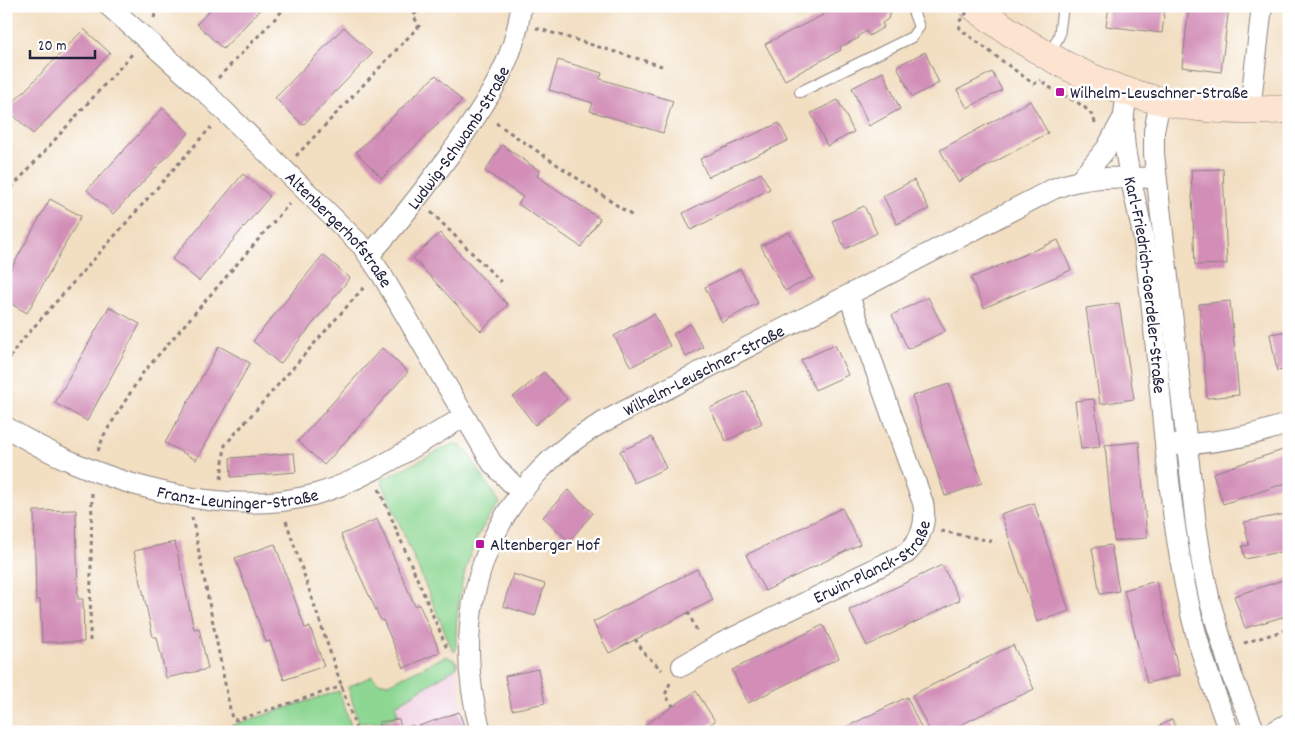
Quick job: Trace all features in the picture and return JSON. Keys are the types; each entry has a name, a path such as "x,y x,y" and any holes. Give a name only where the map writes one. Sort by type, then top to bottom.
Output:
{"street":[{"name":"Altenbergerhofstraße","path":"109,6 146,38 285,168 369,254 492,463 521,493"},
{"path":"972,6 1048,56 1091,78 1128,93 1160,102 1204,109 1289,109"},
{"path":"1250,110 1262,6"},
{"name":"Ludwig-Schwamb-Straße","path":"369,254 417,198 480,112 507,64 520,14"},
{"path":"1081,179 1106,149 1122,120 1128,93"},
{"path":"1156,178 1153,142 1160,102"},
{"path":"1122,120 1132,177"},
{"name":"Karl-Friedrich-Goerdeler-Straße","path":"1229,732 1190,612 1178,548 1144,243 1132,177 1156,178 1196,525 1210,602 1232,676 1255,732"},
{"name":"Wilhelm-Leuschner-Straße","path":"481,732 472,696 468,661 471,608 487,550 501,521 521,493 561,450 588,430 1053,189 1081,179 1132,177"},
{"name":"Erwin-Planck-Straße","path":"674,669 722,643 907,553 918,542 925,515 919,488 849,296"},
{"name":"Franz-Leuninger-Straße","path":"6,427 48,450 93,470 158,490 193,497 247,502 282,500 330,489 371,470 464,417"},
{"path":"1166,446 1214,443 1249,436 1289,423"},
{"path":"1273,732 1289,723"}],"lane":[{"path":"800,92 912,37 919,27 911,6"},
{"path":"1048,56 1059,36 1063,6"}],"path":[{"path":"204,92 286,6"},
{"path":"285,168 419,26 413,15 427,6"},
{"path":"972,6 959,22 960,29 1030,82 1037,84 1041,80 1058,94 1085,108 1095,120 1096,128"},
{"path":"520,14 662,66"},
{"path":"6,194 146,38"},
{"path":"6,365 17,346 225,112"},
{"path":"480,112 634,217"},
{"path":"90,641 93,470 96,455 104,435 142,374 304,187"},
{"path":"417,198 501,282"},
{"path":"218,500 225,445 366,285 382,275"},
{"path":"371,470 448,651 455,657 468,661"},
{"path":"193,497 192,515 230,716 237,720 343,686"},
{"path":"282,500 289,530 358,732"},
{"path":"923,528 996,542"},
{"path":"688,612 698,633"},
{"path":"1243,643 1289,627 1283,616"},
{"path":"635,640 651,661 674,669"}],"shaded area":[{"path":"457,667 461,705 469,732 401,732 396,705"}],"green space":[{"path":"452,444 466,450 499,503 480,532 467,564 458,607 456,651 453,651 381,480"},
{"path":"1182,462 1235,702 1227,705 1198,611 1175,464"},
{"path":"446,656 456,661 457,667 396,705 398,716 379,722 359,723 348,687 372,676 378,682 388,684"},
{"path":"339,691 351,726 328,732 228,732 227,727"}],"building":[{"path":"214,6 264,6 223,49 197,24"},
{"path":"834,6 892,6 888,19 882,23 884,27 869,36 867,31 858,36 859,38 840,47 841,50 785,80 765,44 823,15 821,12"},
{"path":"1109,6 1165,6 1162,33 1106,26"},
{"path":"1189,6 1229,6 1221,72 1182,67"},
{"path":"344,27 372,54 303,125 275,98"},
{"path":"84,29 110,53 33,134 7,109"},
{"path":"925,52 939,83 912,97 897,66"},
{"path":"558,60 602,73 600,79 673,101 663,133 590,111 593,103 549,90"},
{"path":"883,72 900,109 869,126 852,88"},
{"path":"992,72 1002,90 967,108 957,90"},
{"path":"436,75 462,101 382,178 356,152"},
{"path":"838,100 854,132 827,146 811,113"},
{"path":"1030,101 1048,133 958,182 940,150"},
{"path":"163,108 189,133 113,214 87,190"},
{"path":"779,123 788,141 708,177 700,159"},
{"path":"502,145 540,171 537,176 600,219 581,247 518,204 523,197 485,171"},
{"path":"1223,169 1227,264 1195,265 1191,170"},
{"path":"761,173 770,189 691,230 683,213"},
{"path":"243,174 270,196 199,281 172,259"},
{"path":"914,180 929,209 897,224 883,196"},
{"path":"50,199 81,216 27,313 6,301 6,278"},
{"path":"864,206 877,233 845,249 832,221"},
{"path":"789,232 813,277 785,291 761,246"},
{"path":"440,233 508,305 481,331 413,258"},
{"path":"1058,240 1071,270 984,308 971,278"},
{"path":"323,255 350,278 280,364 253,341"},
{"path":"740,269 758,303 722,322 705,287"},
{"path":"928,297 945,331 908,349 892,315"},
{"path":"1230,301 1239,395 1207,398 1199,304"},
{"path":"1119,303 1134,399 1100,404 1086,308"},
{"path":"109,307 140,324 87,421 55,403"},
{"path":"654,314 670,346 631,367 614,336"},
{"path":"690,324 703,347 686,357 673,334"},
{"path":"1289,331 1289,369 1277,371 1270,334"},
{"path":"835,345 848,375 815,390 801,360"},
{"path":"219,346 250,363 196,460 165,443"},
{"path":"382,348 408,372 324,465 298,441"},
{"path":"544,372 567,399 535,425 513,397"},
{"path":"949,384 982,483 945,496 912,396"},
{"path":"747,391 762,423 726,441 710,408"},
{"path":"1094,399 1100,447 1081,449 1075,401"},
{"path":"652,437 666,468 634,483 620,451"},
{"path":"1139,442 1147,538 1114,541 1105,445"},
{"path":"1289,448 1289,482 1223,504 1213,473"},
{"path":"294,453 296,472 231,477 230,458"},
{"path":"568,490 593,513 569,541 543,517"},
{"path":"1034,503 1069,611 1037,622 1001,514"},
{"path":"842,508 860,544 765,591 746,555"},
{"path":"76,510 78,599 83,599 84,642 42,642 40,600 36,600 34,511"},
{"path":"1286,514 1289,529 1289,550 1245,559 1242,546 1249,545 1244,522"},
{"path":"377,519 415,606 419,604 440,652 404,668 383,620 381,621 341,535"},
{"path":"175,542 194,629 199,628 208,669 166,678 157,637 153,637 134,551"},
{"path":"275,544 305,628 310,627 324,666 284,680 270,641 266,642 235,558"},
{"path":"1111,545 1119,591 1100,594 1092,548"},
{"path":"942,565 960,600 867,646 849,610"},
{"path":"697,569 713,600 609,653 593,622"},
{"path":"513,574 545,584 535,616 503,606"},
{"path":"1289,578 1289,615 1245,628 1234,596"},
{"path":"1156,581 1180,675 1147,683 1124,590"},
{"path":"823,625 839,658 748,703 732,670"},
{"path":"1013,645 1034,689 946,732 930,732 912,695"},
{"path":"538,669 545,703 512,710 505,676"},
{"path":"696,691 715,721 698,732 649,732 645,725"},
{"path":"907,697 923,732 836,732"},
{"path":"459,712 466,732 380,732 379,722 399,719 401,729 413,725 413,728"},
{"path":"1172,719 1178,732 1148,732"}],"place":[{"name":"Wilhelm-Leuschner-Straße","path":"1060,92"},
{"name":"Altenberger Hof","path":"480,544"}]}
